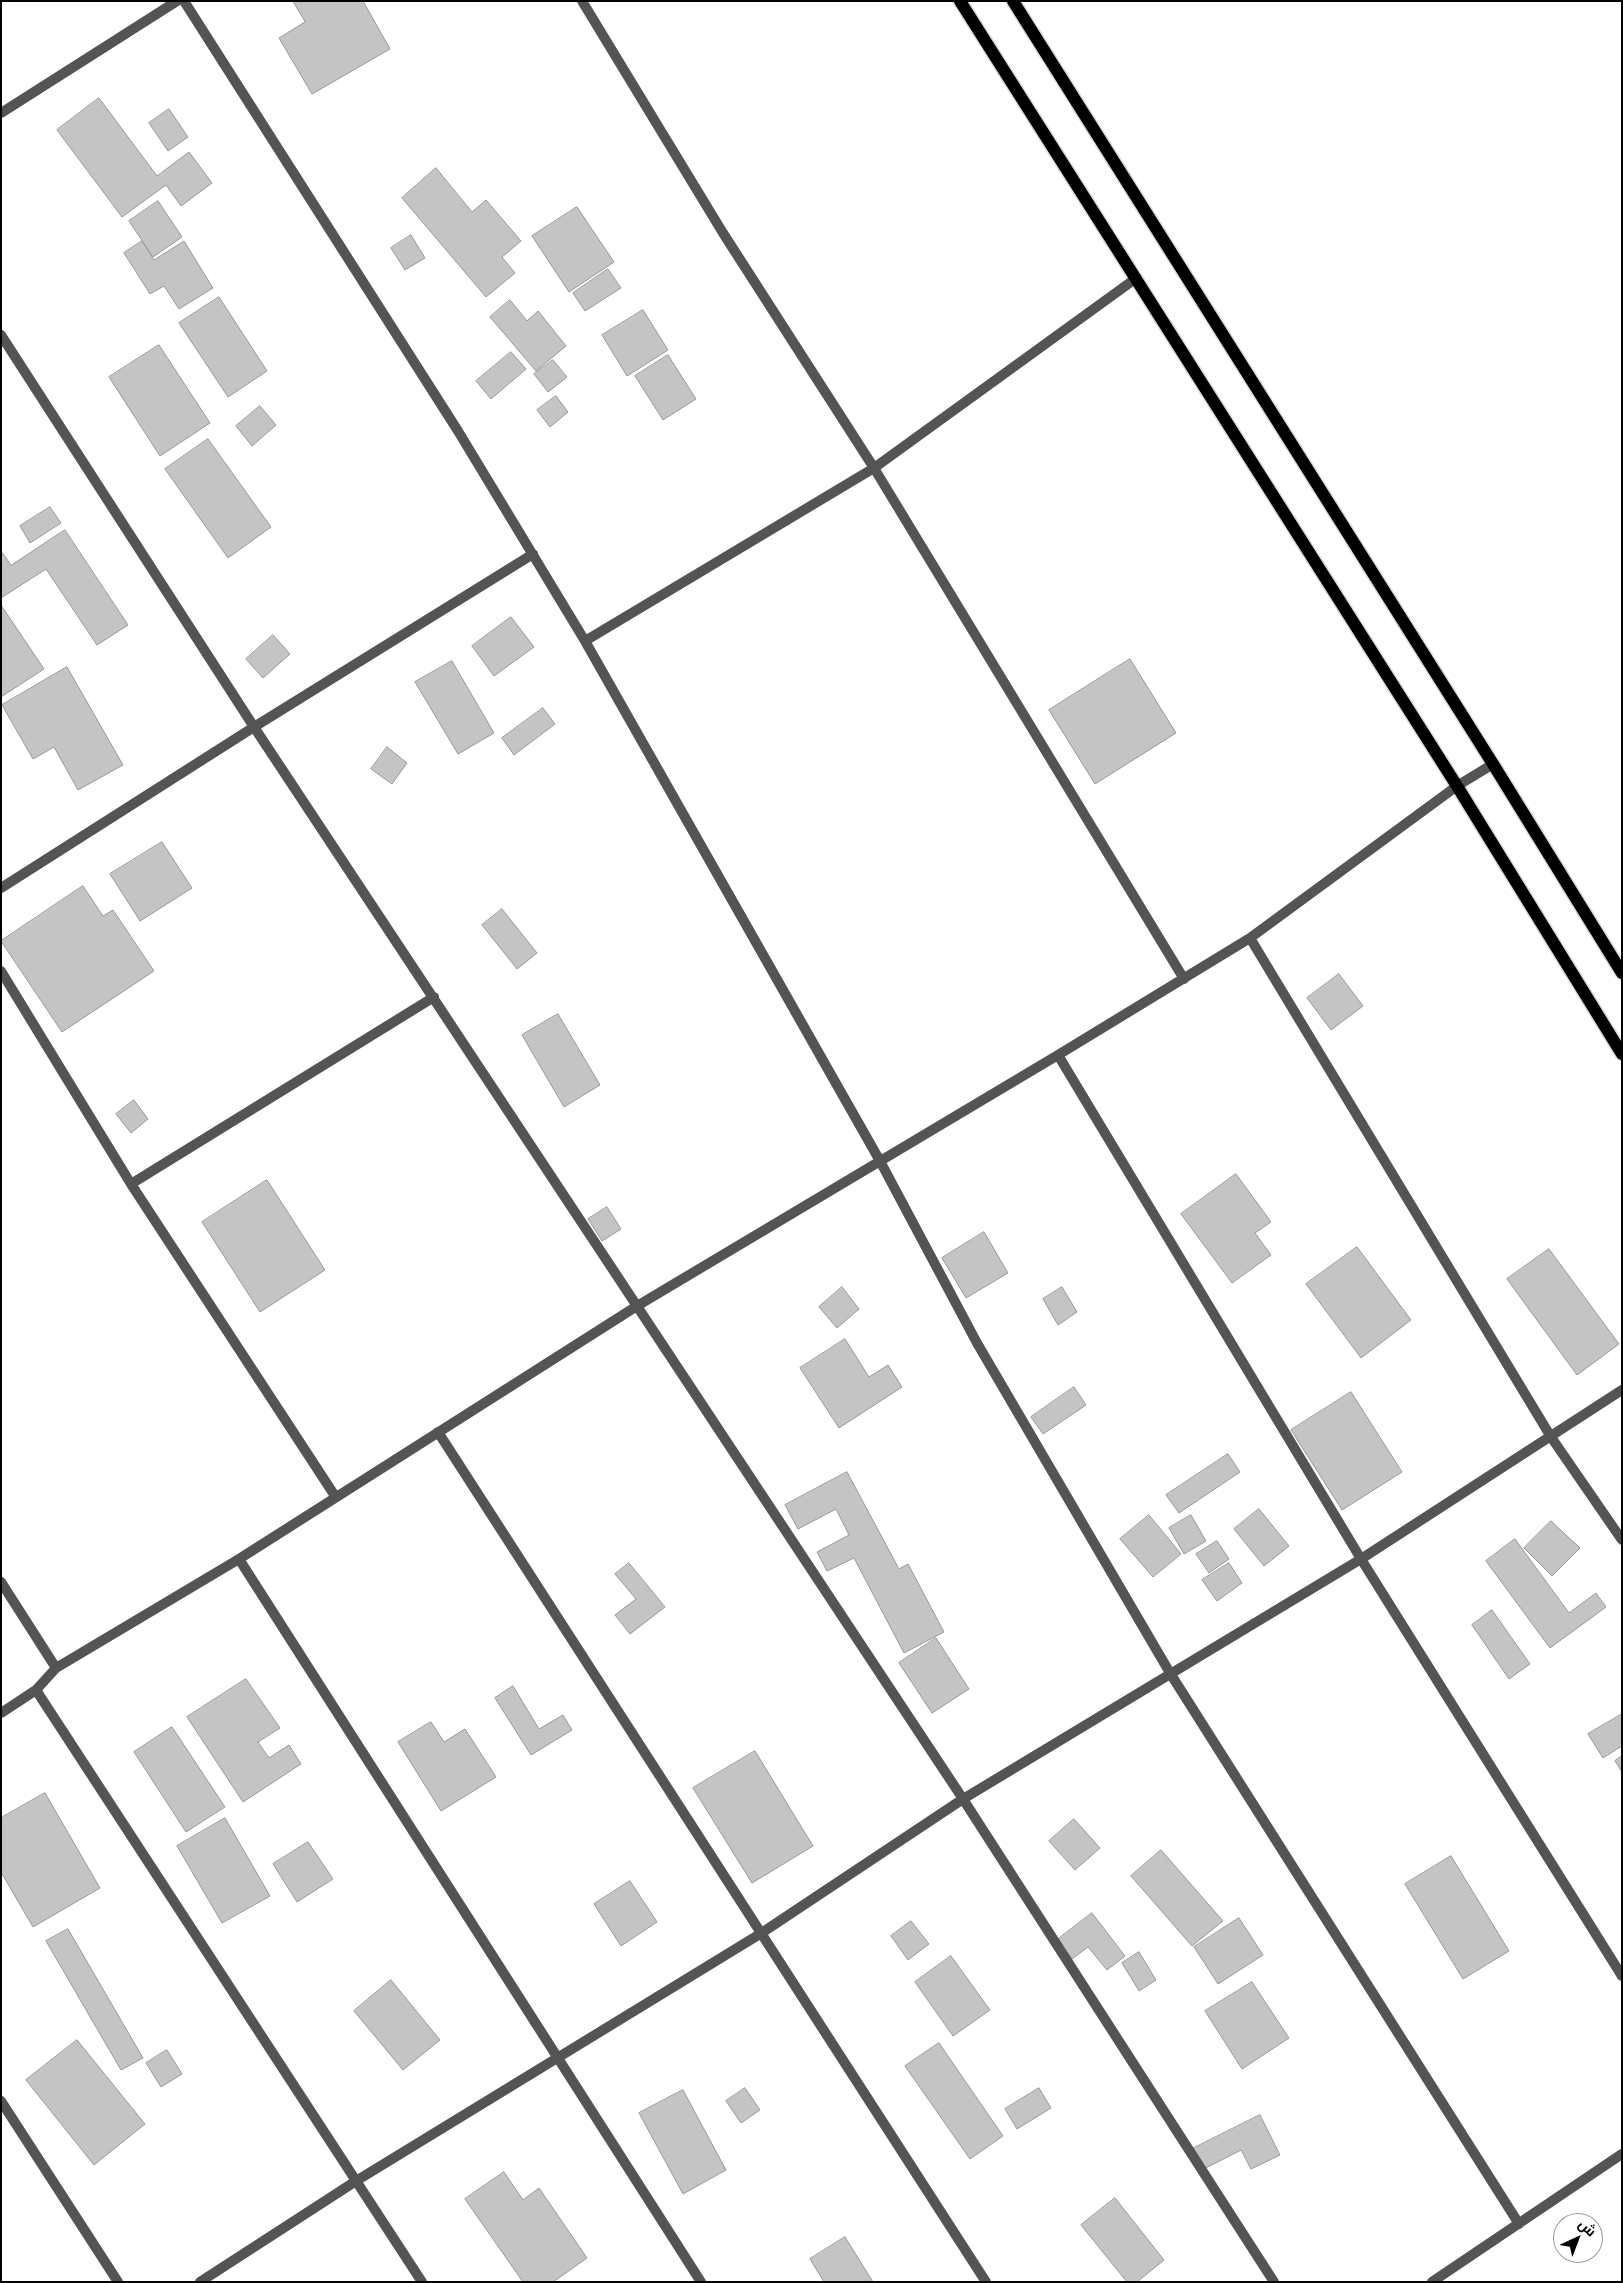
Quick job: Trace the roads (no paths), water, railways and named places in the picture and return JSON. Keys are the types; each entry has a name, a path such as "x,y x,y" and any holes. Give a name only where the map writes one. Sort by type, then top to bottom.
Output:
{"main road":[{"path":"960,1 1457,786 1622,1054"},
{"path":"1013,1 1493,764 1622,973"}],"street":[{"path":"1,113 177,1"},
{"path":"184,1 458,431 585,641 880,1161 977,1342 1170,1674 1519,2224"},
{"path":"582,1 723,233 874,468 1184,979"},
{"path":"585,641 874,468 1135,279"},
{"path":"1,335 254,727 963,1800 1274,2282"},
{"path":"1,888 254,727 533,554"},
{"path":"1,1713 36,1690 56,1668 239,1559 335,1496 637,1306 1250,938 1457,786 1493,764"},
{"path":"1250,938 1551,1437 1622,1540"},
{"path":"1,972 131,1184 335,1496"},
{"path":"131,1184 434,997"},
{"path":"1058,1055 1361,1559 1622,1976"},
{"path":"200,2282 356,2181 760,1934 963,1800 1361,1559 1622,1390"},
{"path":"438,1432 986,2282"},
{"path":"239,1559 701,2282"},
{"path":"1,1582 56,1668"},
{"path":"36,1690 422,2282"},
{"path":"1,2101 118,2282"},
{"path":"1432,2282 1622,2154"}]}
